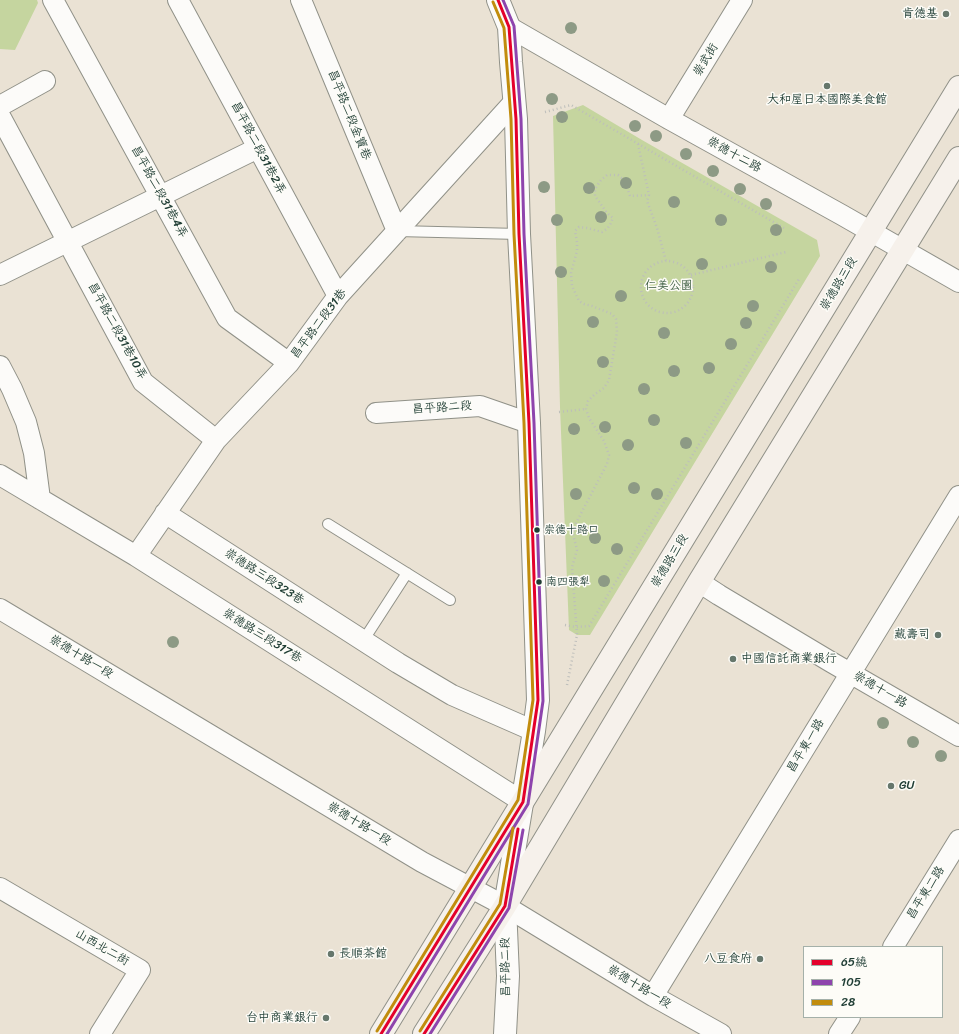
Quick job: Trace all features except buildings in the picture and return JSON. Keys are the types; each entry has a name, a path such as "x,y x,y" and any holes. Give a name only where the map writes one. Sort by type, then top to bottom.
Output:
{"main road":[{"name":"崇德路三段","path":"381,1034 959,87"},
{"path":"424,1034 505,906 699,582 959,158"}],"street":[{"name":"昌平路二段31巷4弄","path":"53,0 228,318 289,363"},
{"name":"昌平路二段31巷2弄","path":"178,0 338,296"},
{"name":"昌平路二段金寶巷","path":"301,0 397,231"},
{"name":"昌平路二段","path":"498,0 509,27 514,102 529,422 538,700 523,802 505,906 508,976 505,1034"},
{"name":"崇武街","path":"669,119 742,0"},
{"name":"崇德十二路","path":"509,27 959,282"},
{"path":"0,106 45,82"},
{"name":"昌平路二段31巷","path":"136,556 216,440 289,363 338,296 514,102"},
{"name":"昌平路二段31巷10弄","path":"0,116 143,382 216,440"},
{"path":"0,275 258,148"},
{"path":"0,366 26,422 34,454 40,499"},
{"name":"昌平路二段","path":"376,413 480,406 529,422"},
{"name":"崇德路三段317巷","path":"0,475 136,556 523,802"},
{"name":"昌平東一路","path":"653,996 959,496"},
{"name":"崇德路三段323巷","path":"165,513 363,640 452,695 534,731"},
{"name":"崇德十一路","path":"699,582 718,595 959,736"},
{"name":"崇德十路一段","path":"0,609 422,862 505,906 653,996 720,1034"},
{"name":"昌平東二路","path":"894,946 959,840"},
{"name":"山西北二街","path":"0,888 140,970 100,1034"},
{"path":"839,1034 849,1018"}],"lane":[{"path":"397,231 519,234"},
{"path":"328,524 450,600"},
{"path":"363,640 407,573"}],"path":[{"path":"545,112 571,105 784,228"},
{"path":"638,144 649,195 647,201 666,261"},
{"path":"567,688 577,635 572,567 577,550 573,534 576,523 607,464 609,456 604,441 589,418 586,409 588,402 595,394 604,388 609,380 617,332 616,319 612,314 579,301 572,286 571,273 577,251 576,231 579,227 602,232 610,225 613,218 594,196 595,189 601,180 607,175 618,175 625,181 630,196 649,195"},
{"path":"691,276 786,252"},
{"path":"662,261 678,263 685,268 691,276 693,293 683,308 676,312 658,312 650,307 645,301 641,285 647,270 654,264 662,261"},
{"path":"565,625 576,627 588,626 799,279"},
{"path":"559,412 586,409"}],"green space":[{"path":"0,0 37,0 38,3 15,50 0,49"},
{"name":"仁美公園","path":"583,105 817,240 820,256 590,635 577,635 569,630 560,407 553,116"}],"transit line":[{"name":"65繞","path":"381,1034 523,802 538,700 529,423 519,234 516,119 509,27 498,0"},
{"name":"105","path":"387,1034 528,804 543,701 534,423 524,234 521,119 514,26 503,0"},
{"name":"28","path":"377,1031 518,800 533,700 524,423 514,234 511,119 504,28 493,2"},
{"name":"28","path":"420,1031 500,904 513,828"},
{"name":"65繞","path":"424,1034 505,906 518,829"},
{"name":"105","path":"430,1034 509,908 523,830"}],"place":[{"name":"肯德基","path":"946,14"},
{"name":"大和屋日本國際美食館","path":"827,86"},
{"name":"崇德十路口","path":"537,530"},
{"name":"南四張犁","path":"539,582"},
{"name":"藏壽司","path":"938,635"},
{"name":"中國信託商業銀行","path":"733,659"},
{"name":"GU","path":"891,786"},
{"name":"長順茶館","path":"331,954"},
{"name":"八豆食府","path":"760,959"},
{"name":"台中商業銀行","path":"326,1018"}]}
